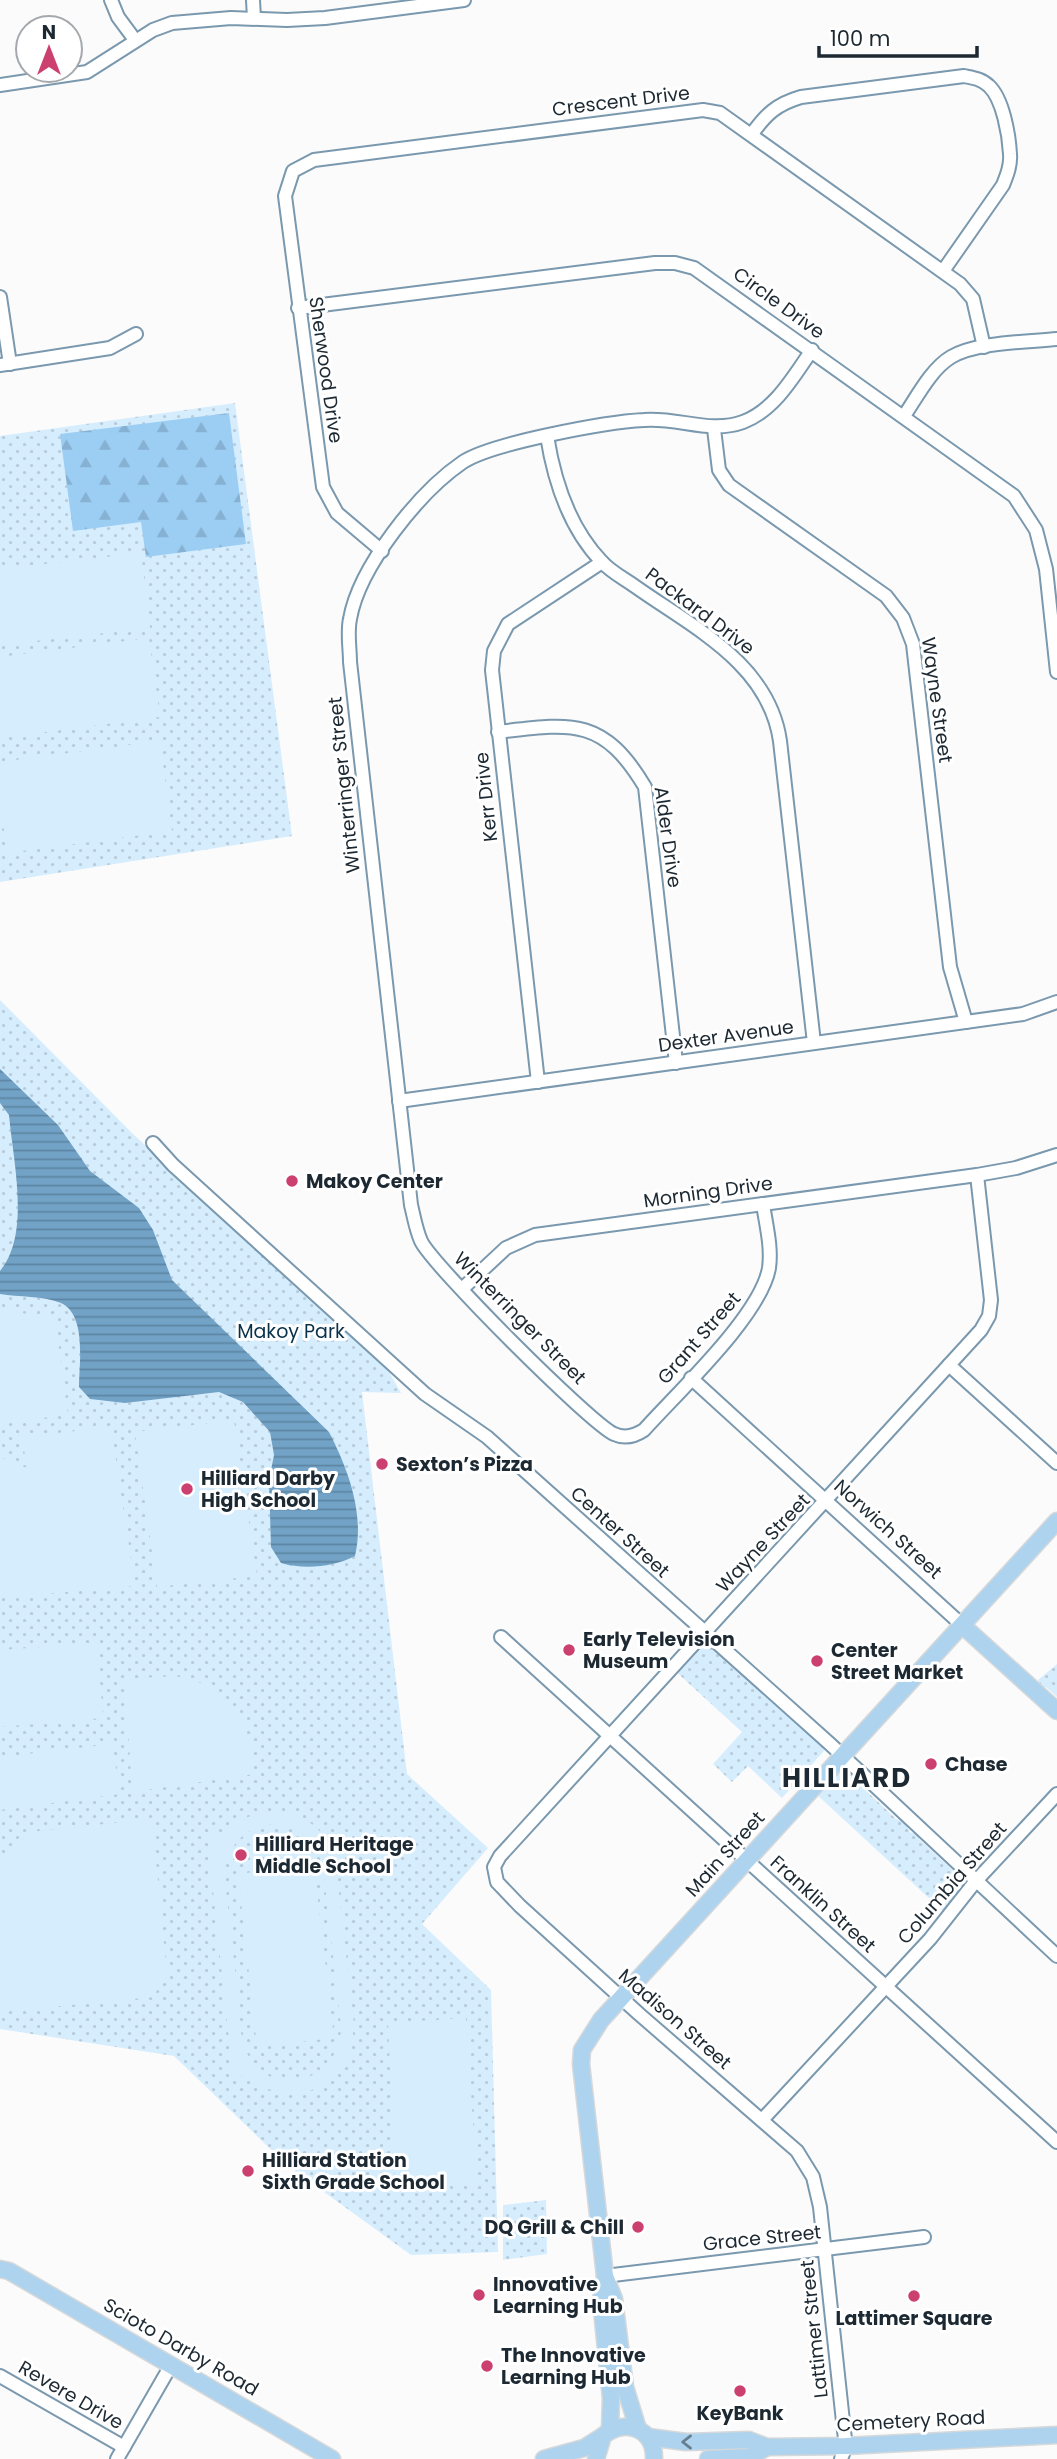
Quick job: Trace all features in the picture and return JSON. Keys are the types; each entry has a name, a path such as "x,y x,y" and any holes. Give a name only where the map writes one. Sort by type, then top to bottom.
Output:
{"main road":[{"name":"Main Street","path":"654,2459 625,2387 614,2299 605,2276 581,2057 592,2032 621,1998 1057,1521"},
{"name":"Norwich Street","path":"962,1625 1057,1711"},
{"name":"Scioto Darby Road","path":"3,2266 170,2367 332,2459"},
{"name":"Main Street","path":"596,2459 598,2443 606,2433 611,2398 601,2300 605,2276"},
{"name":"Cemetery Road","path":"606,2433 624,2426 686,2442 749,2440 767,2447 843,2452 1057,2435"},
{"path":"544,2459 584,2448 606,2433"},
{"name":"Cemetery Road","path":"708,2459 750,2457 767,2447"}],"street":[{"path":"111,0 118,17 135,40"},
{"path":"253,0 254,18"},
{"path":"0,85 87,72 135,40 172,23 254,18 325,18 464,0"},
{"path":"752,134 765,115 781,103 801,97 964,76 979,79 992,88 999,101 1010,154 1009,170 1003,185 943,271"},
{"name":"Crescent Drive","path":"293,172 314,160 703,110 720,113 943,271 973,299 984,347"},
{"name":"Sherwood Drive","path":"293,172 285,196 323,487 337,513 382,551"},
{"name":"Circle Drive","path":"298,308 675,263 712,278 1014,496 1036,530 1046,569 1057,672"},
{"path":"0,297 5,364 110,348 136,334"},
{"path":"904,416 935,372 950,358 984,347 1057,339"},
{"name":"Winterringer Street","path":"627,1437 615,1435 605,1428 445,1273 421,1242 411,1205 350,662 349,620 360,583 382,551 430,491 464,462 497,447 644,420 685,422 713,429 752,418 776,400 812,350"},
{"name":"Wayne Street","path":"713,429 717,461 729,485 886,596 903,618 913,644 950,967 966,1022"},
{"name":"Packard Drive","path":"547,436 551,458 572,520 602,562 730,653 760,684 778,724 814,1043"},
{"name":"Kerr Drive","path":"538,1082 498,732 492,670 494,650 508,624 602,562"},
{"name":"Alder Drive","path":"498,732 561,725 598,733 626,757 645,787 676,1063"},
{"name":"Dexter Avenue","path":"399,1101 1023,1014 1057,1002"},
{"name":"Center Street","path":"153,1143 173,1165 425,1394 487,1437 843,1756 1057,1956"},
{"name":"Morning Drive","path":"462,1289 506,1248 527,1237 977,1175 1016,1168 1057,1155"},
{"name":"Wayne Street","path":"494,1867 500,1856 826,1502 949,1365 989,1316 991,1300 977,1175"},
{"name":"Grant Street","path":"627,1437 644,1430 757,1302 768,1270 770,1252 763,1204"},
{"path":"949,1365 1057,1463"},
{"name":"Norwich Street","path":"691,1378 962,1625"},
{"name":"Franklin Street","path":"501,1637 1057,2142"},
{"name":"Columbia Street","path":"762,2120 930,1939 975,1882 1057,1794"},
{"name":"Madison Street","path":"494,1867 497,1882 621,1998 797,2151 813,2177 820,2207"},
{"name":"Lattimer Street","path":"820,2207 843,2452"},
{"name":"Grace Street","path":"605,2276 924,2237"},
{"path":"117,2459 170,2367"},
{"name":"Revere Drive","path":"0,2376 124,2447"}],"green space":[{"path":"235,403 292,836 0,882 0,436"},
{"path":"229,413 246,544 146,557 141,522 73,531 60,434"},
{"path":"141,553 150,628 0,645 0,569"},
{"path":"149,638 160,717 0,738 0,657"},
{"path":"160,741 172,831 7,853 0,800 0,762"},
{"name":"Makoy Park","path":"0,1000 133,1134 385,1365 401,1393 362,1392 407,1774 488,1848 422,1924 491,1990 498,2252 411,2255 287,2165 174,2056 0,2029"},
{"path":"0,1309 55,1319 68,1415 0,1423"},
{"path":"234,1420 257,1576 157,1587 135,1432"},
{"path":"111,1427 135,1586 0,1598 0,1457 27,1468 22,1437"},
{"path":"704,1634 830,1744 782,1798 748,1766 732,1782 713,1764 742,1732 673,1669"},
{"path":"97,1643 103,1718 0,1727 0,1650"},
{"path":"1057,1664 1057,1697 1046,1687 1042,1688 1038,1680"},
{"path":"176,1676 214,1688 235,1709 249,1739 254,1774 132,1792 125,1679"},
{"path":"113,1744 119,1794 0,1810 0,1757"},
{"path":"839,1770 853,1773 858,1783 896,1819 903,1821 911,1833 917,1832 919,1839 958,1875 966,1876 965,1886 943,1911 816,1794"},
{"path":"269,1811 297,1816 313,1825 326,1839 335,1857 354,2024 351,2054 334,2078 308,2092 279,2093 260,2086 247,2076 233,2078 207,1834 220,1832 221,1839 246,1818","holes":["277,1824 306,1835 322,1860 341,2026 338,2045 330,2061 317,2072 302,2079 286,2081 271,2077 257,2067 244,2045 225,1879 228,1857 246,1833 266,1825"]},
{"path":"152,1819 167,1974 153,1997 0,2012 0,1862 19,1838 38,1831"},
{"path":"314,1865 334,2038 257,2047 238,1874"},
{"path":"466,2018 477,2182 395,2186 388,2023"},
{"path":"546,2200 547,2254 503,2260 503,2205"}],"shaded area":[{"path":"0,1069 58,1125 90,1171 139,1208 153,1230 172,1280 329,1432 353,1492 358,1524 355,1556 338,1563 319,1566 281,1563 271,1547 269,1480 274,1455 270,1432 243,1402 219,1392 125,1403 90,1399 79,1387 80,1341 75,1318 69,1309 61,1303 47,1299 0,1294 0,1271 9,1256 15,1237 18,1196 9,1115 0,1103"}],"place":[{"name":"Makoy Center","path":"292,1181"},
{"name":"Sexton’s Pizza","path":"382,1464"},
{"name":"Hilliard Darby High School","path":"187,1489"},
{"name":"Early Television Museum","path":"569,1650"},
{"name":"Center Street Market","path":"817,1661"},
{"name":"Chase","path":"931,1764"},
{"name":"Hilliard Heritage Middle School","path":"241,1855"},
{"name":"Hilliard Station Sixth Grade School","path":"248,2171"},
{"name":"DQ Grill & Chill","path":"638,2227"},
{"name":"Innovative Learning Hub","path":"479,2295"},
{"name":"Lattimer Square","path":"914,2296"},
{"name":"The Innovative Learning Hub","path":"487,2366"},
{"name":"KeyBank","path":"740,2391"}],"district":[{"name":"HILLIARD","path":"847,1778"}]}
